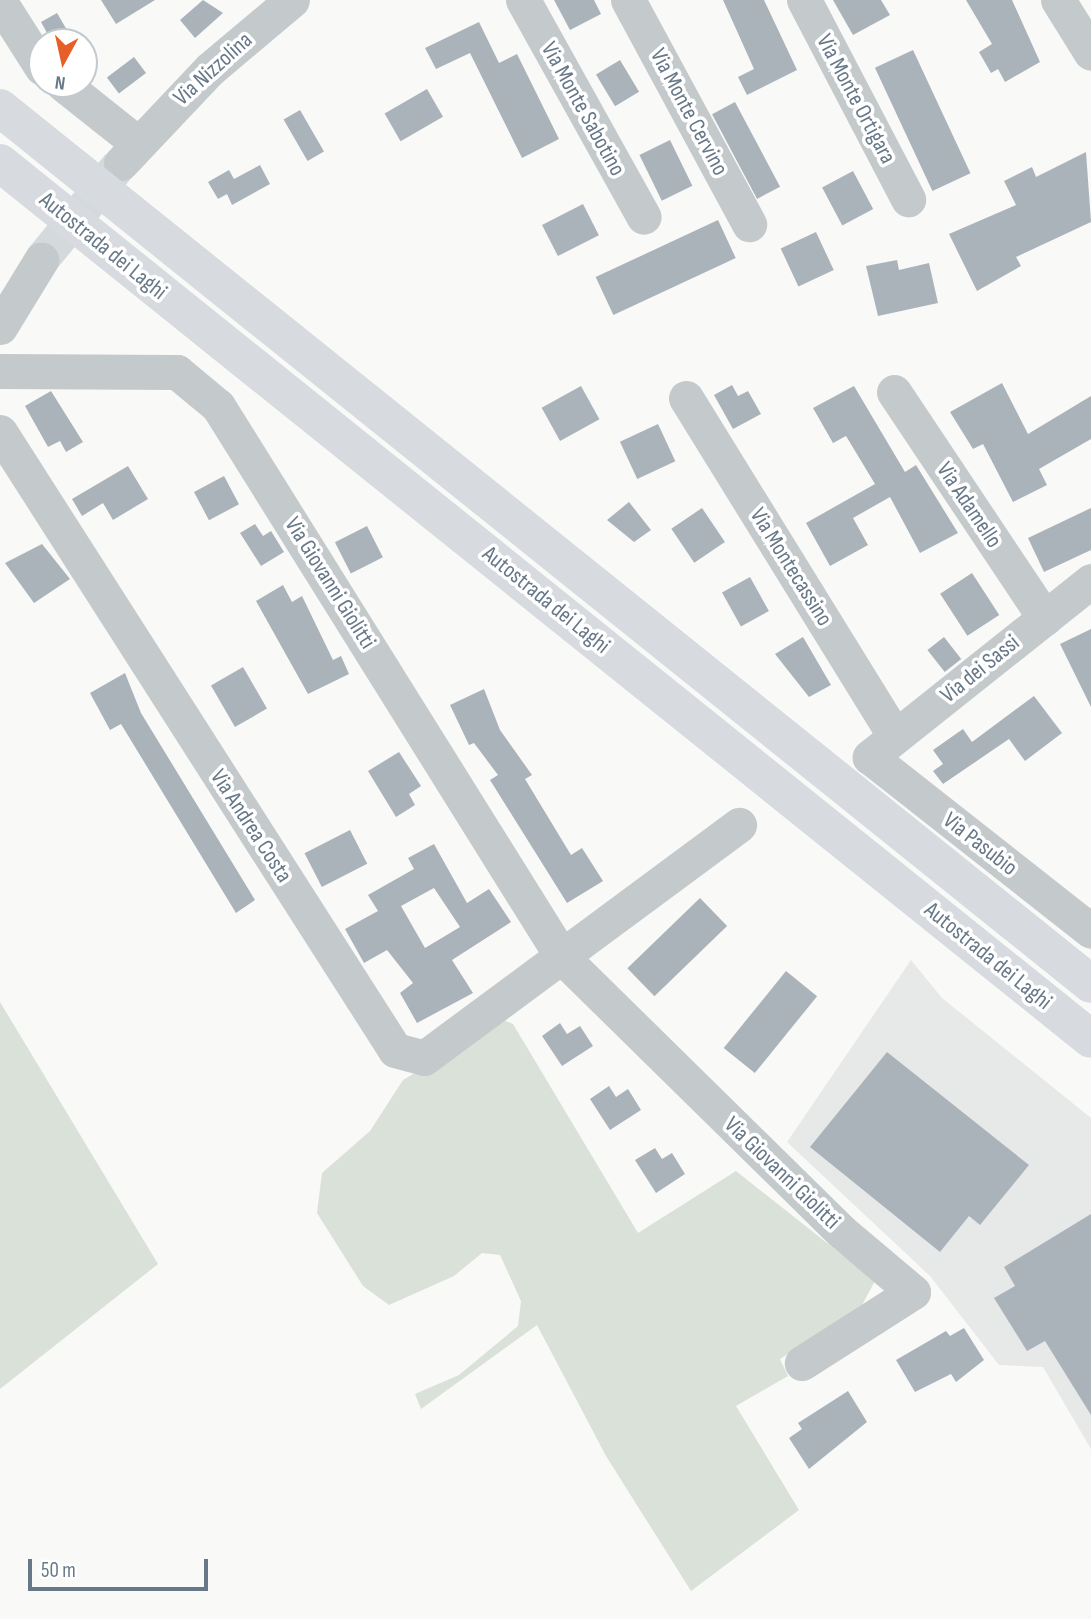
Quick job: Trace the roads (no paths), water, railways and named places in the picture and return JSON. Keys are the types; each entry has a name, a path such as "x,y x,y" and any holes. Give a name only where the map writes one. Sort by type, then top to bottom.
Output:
{"highway":[{"name":"Autostrada dei Laghi","path":"0,108 1091,984"},
{"name":"Autostrada dei Laghi","path":"0,163 1091,1039"}],"street":[{"name":"Via Monte Sabotino","path":"523,0 644,217"},
{"name":"Via Monte Cervino","path":"628,0 749,224"},
{"name":"Via Monte Ortigara","path":"804,0 908,199"},
{"path":"1058,0 1091,53"},
{"path":"0,2 28,46"},
{"name":"Via Nizzolina","path":"77,98 129,152 277,5"},
{"path":"4,312 41,260"},
{"name":"Via Giovanni Giolitti","path":"0,371 177,372 218,407 562,957 842,1232 913,1292 802,1363"},
{"name":"Via Adamello","path":"894,392 1045,618"},
{"name":"Via Montecassino","path":"686,398 882,747"},
{"name":"Via Andrea Costa","path":"0,432 394,1050 424,1058 562,957"},
{"name":"Via dei Sassi","path":"882,747 1091,580"},
{"name":"Via Pasubio","path":"882,747 1091,931"},
{"path":"562,957 739,825"}],"tunnel":[{"path":"41,260 119,165"}]}
